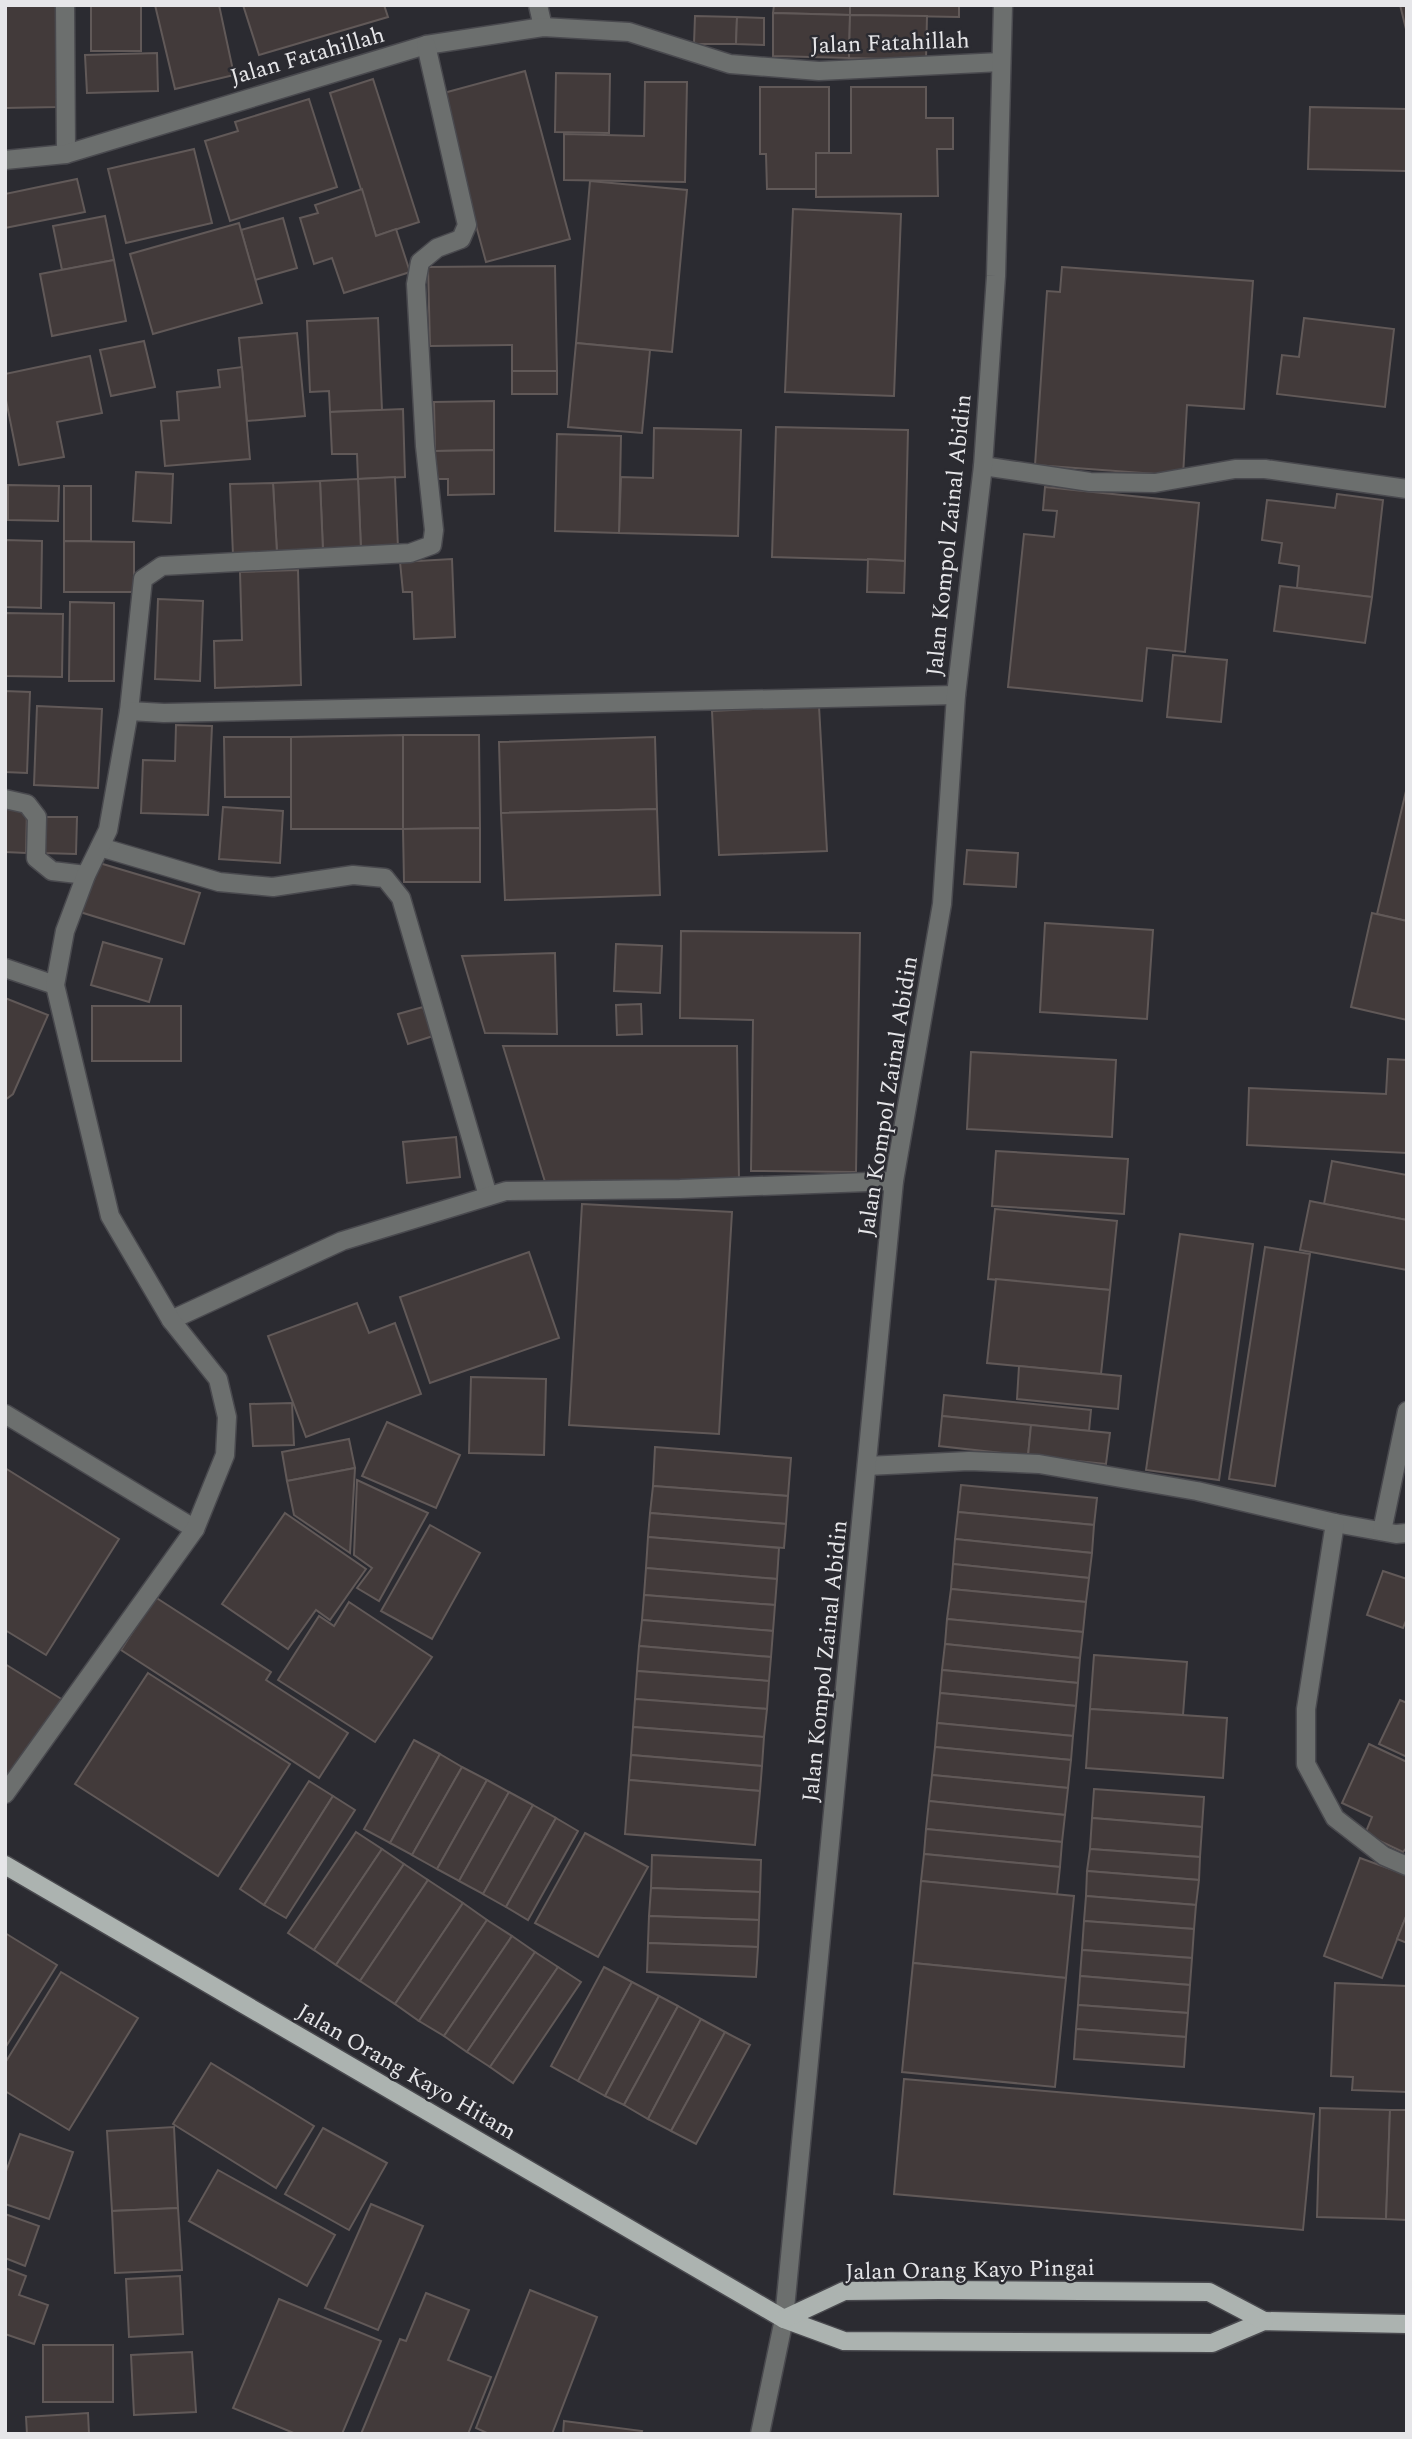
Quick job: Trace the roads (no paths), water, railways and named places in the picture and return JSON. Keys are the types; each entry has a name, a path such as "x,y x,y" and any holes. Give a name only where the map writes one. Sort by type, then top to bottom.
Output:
{"main road":[{"name":"Jalan Orang Kayo Hitam","path":"5,1864 784,2319"},
{"name":"Jalan Orang Kayo Pingai","path":"784,2319 844,2291 940,2290 1209,2292 1264,2322"},
{"name":"Jalan Orang Kayo Pingai","path":"784,2319 844,2341 937,2342 1212,2343 1264,2322 1407,2324"}],"street":[{"path":"65,5 66,154"},
{"path":"538,5 543,27"},
{"name":"Jalan Kompol Zainal Abidin","path":"760,2434 784,2319 894,1181 942,904 956,695 983,466 996,276 1003,5"},
{"name":"Jalan Fatahillah","path":"5,160 66,154 426,45 543,27 629,32 730,64 819,71 1001,62"},
{"path":"5,1794 195,1529 225,1455 227,1417 218,1379 171,1320 110,1216 55,985 65,931 86,875 108,830 129,710 143,579 162,566 410,553 432,545 434,530 425,446 416,284 420,262 437,248 461,239 467,225 426,45"},
{"path":"983,466 1090,482 1155,483 1235,469 1265,469 1407,489"},
{"path":"129,710 164,713 956,695"},
{"path":"5,799 27,804 37,817 36,858 52,871 86,875"},
{"path":"100,847 219,882 273,887 353,875 384,878 401,898 488,1196"},
{"path":"5,968 55,985"},
{"path":"171,1320 342,1241 506,1191 680,1189 894,1181"},
{"path":"1382,1531 1407,1411"},
{"path":"5,1414 195,1529"},
{"path":"867,1466 969,1461 1039,1464 1197,1491 1335,1523 1407,1533"},
{"path":"1335,1523 1306,1709 1306,1765 1335,1818 1384,1856 1407,1866"}]}
